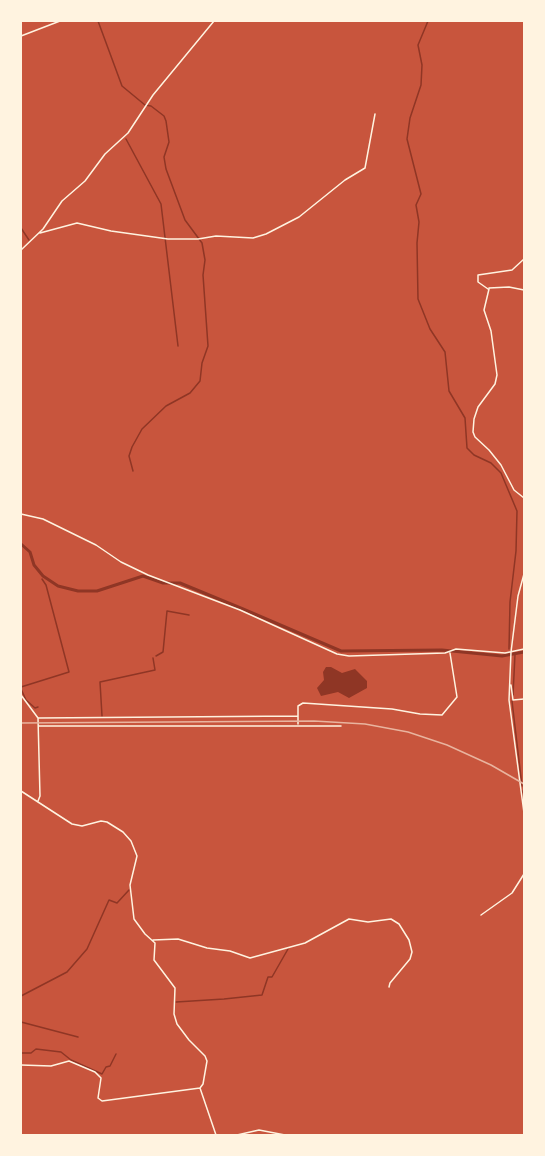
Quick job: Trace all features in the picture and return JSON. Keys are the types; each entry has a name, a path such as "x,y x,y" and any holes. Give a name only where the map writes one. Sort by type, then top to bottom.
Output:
{"street":[{"path":"21,36 60,21"},
{"path":"21,250 40,233 62,201 85,181 105,154 128,133 146,105 214,21"},
{"path":"40,233 77,223 111,231 168,239 198,239 216,236 258,237 299,217 338,185 364,168 375,114"},
{"path":"524,259 512,270 478,275 478,282 489,289 509,287 524,290"},
{"path":"489,289 484,310 491,331 497,375 493,387 478,406 473,432 501,465 514,489 524,498"},
{"path":"21,514 43,519 96,544 127,565 251,615 337,654 349,656 451,652 511,654 524,649"},
{"path":"524,574 518,596 510,681 511,718 524,813"},
{"path":"298,725 298,706 303,703 442,715 457,697 451,652"},
{"path":"510,681 512,698 516,701 524,699"},
{"path":"21,695 38,718 40,796 38,801"},
{"path":"38,718 298,716"},
{"path":"39,726 341,726"},
{"path":"21,791 75,825 82,826 104,821 111,823 129,838 137,856 130,885 133,915 137,924 156,945 154,960 176,991 174,1011 177,1024 206,1058 207,1067 200,1088 216,1135"},
{"path":"482,915 512,893 524,874"},
{"path":"152,940 178,939 250,958 305,943 350,919 368,922 391,919 399,924 409,940 412,952 410,959 389,987"},
{"path":"21,1065 51,1066 69,1061 95,1072 101,1078 98,1098 102,1101 200,1088"},
{"path":"237,1135 259,1131 285,1135"}],"shaded area":[{"path":"326,667 342,673 355,669 367,681 367,688 349,698 338,692 321,696 317,688 324,680 323,672"}],"waterway":[{"path":"98,21 122,86 145,105 151,106 164,116 169,142 164,157 166,169 185,220 202,243 205,260 203,275 208,346 202,363 200,381 190,393 166,406 142,429 129,456 133,471"},
{"path":"428,21 418,45 422,65 421,85 410,118 407,139 421,194 416,205 419,222 418,299 430,329 445,352 449,391 465,418 467,448 474,455 491,463 501,473 517,511 509,649"},
{"path":"126,139 161,204 178,346"},
{"path":"21,228 29,240"},
{"path":"21,544 30,552 34,565 43,576 58,586 78,591 97,591 143,576 163,583 180,583 341,651 442,650 502,656 524,652"},
{"path":"21,687 69,672 46,585 42,579"},
{"path":"156,656 163,652 167,611 189,615"},
{"path":"513,695 515,654"},
{"path":"102,716 100,682 155,670 153,658"},
{"path":"21,689 26,700 35,708 38,707"},
{"path":"512,701 522,786"},
{"path":"523,791 524,799"},
{"path":"21,996 67,972 87,949 109,900 117,903 129,890"},
{"path":"176,1002 262,995 268,977 272,977 288,949"},
{"path":"21,1022 78,1037"},
{"path":"21,1053 31,1053 36,1049 61,1052 71,1060 102,1074 106,1067 110,1066 116,1054"}],"railway":[{"path":"21,723 314,721 365,724 408,732 447,745 491,765 524,784"}]}
